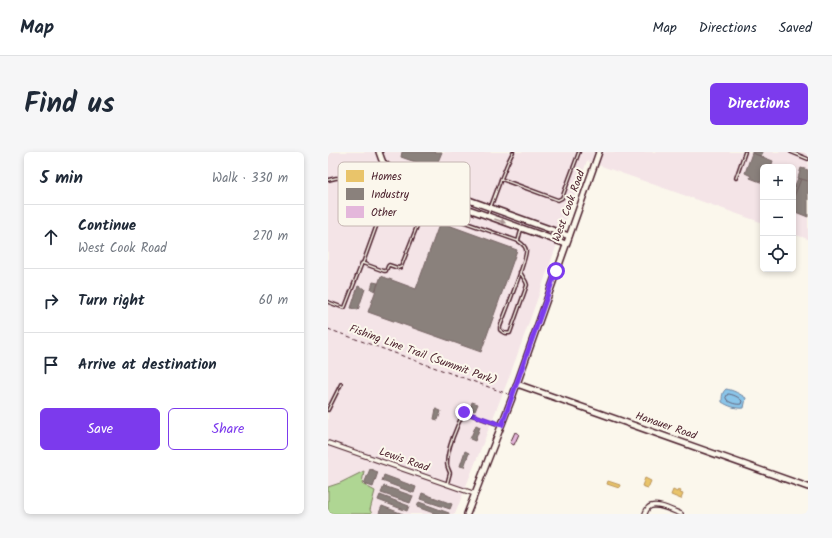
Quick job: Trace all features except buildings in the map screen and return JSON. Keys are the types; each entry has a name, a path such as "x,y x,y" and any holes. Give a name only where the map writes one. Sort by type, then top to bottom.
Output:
{"street":[{"path":"379,152 382,160"},
{"name":"West Cook Road","path":"467,514 513,395 599,152"},
{"path":"470,201 569,236"},
{"path":"470,210 566,244"},
{"name":"Hanauer Road","path":"517,384 808,487"},
{"name":"Lewis Road","path":"328,442 475,494"},
{"path":"645,514 648,508 657,505 681,514"}],"lane":[{"path":"488,216 501,179 513,152"},
{"path":"501,179 560,200 579,152"},
{"path":"736,178 745,152"},
{"path":"791,152 808,159"},
{"path":"328,180 338,179"},
{"path":"518,241 525,220"},
{"path":"470,224 518,241 523,244 526,249 526,255 500,327 500,330 507,334 510,333 526,285 526,282 520,272"},
{"path":"328,302 344,308 346,307 376,226"},
{"path":"362,264 384,271 386,271 389,265 401,268 417,226"},
{"path":"328,410 341,384"},
{"path":"447,484 450,473 446,466 450,447 464,412 502,425"}],"path":[{"name":"Fishing Line Trail (Summit Park)","path":"328,329 513,395"}],"shaded area":[{"path":"328,152 808,152 808,239 796,235 796,164 760,164 760,222 587,161 510,375 455,514 328,514"}],"green space":[{"path":"364,471 362,484 375,491 370,510 372,514 328,514 328,487 340,483"}],"water":[{"path":"726,389 736,392 746,398 744,408 732,407 722,402 722,396"}],"route":[{"path":"464,412 502,425 556,271"}]}
